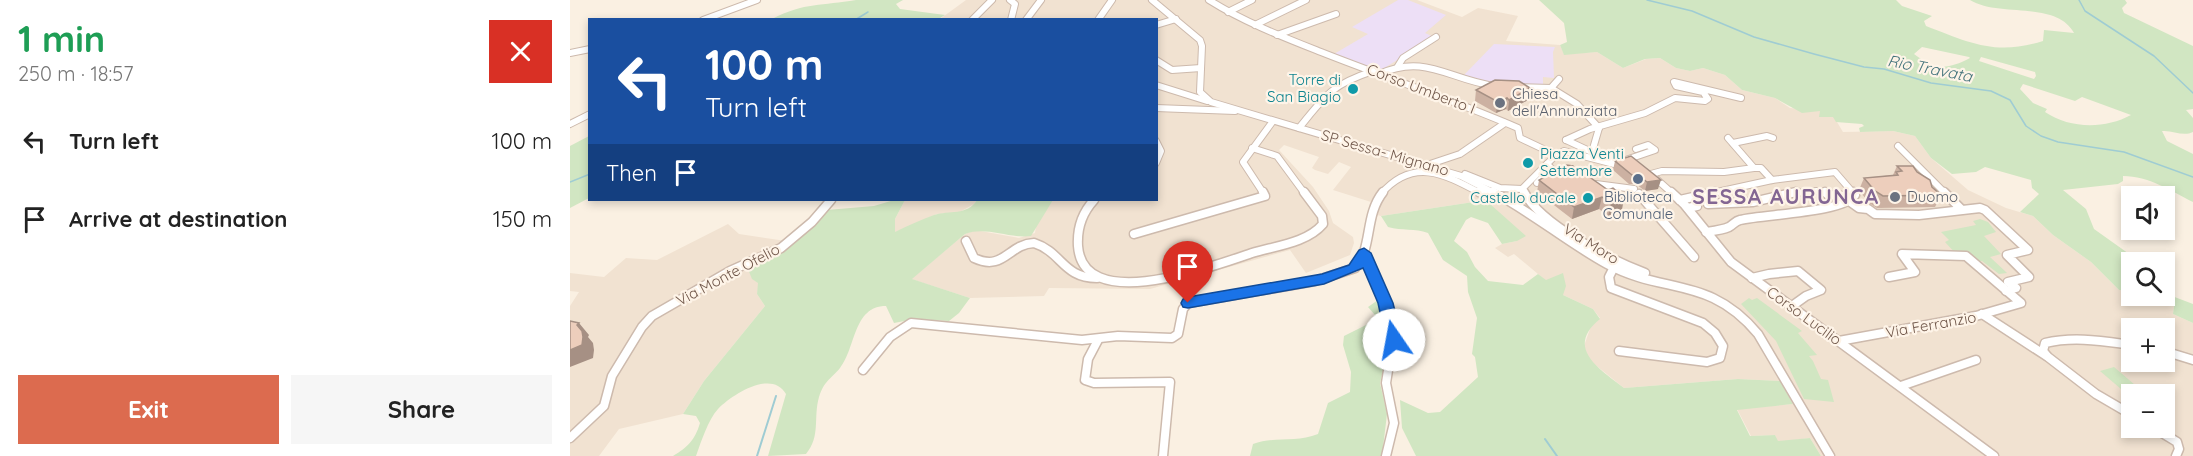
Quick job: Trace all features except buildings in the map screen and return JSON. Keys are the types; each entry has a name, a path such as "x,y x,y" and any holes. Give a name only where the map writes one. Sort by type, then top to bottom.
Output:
{"street":[{"path":"708,18 757,0"},
{"path":"974,18 992,0"},
{"path":"1010,0 1015,3 1011,18"},
{"path":"1028,18 1041,0"},
{"path":"1099,18 1112,0"},
{"path":"1152,0 1201,43 1200,92 1211,102"},
{"name":"Corso Umberto I","path":"1209,0 1228,12 1277,35 1460,103 1518,128 1520,138 1556,154 1564,151 1602,162 1618,164"},
{"path":"1228,12 1252,0"},
{"path":"1255,25 1306,0"},
{"path":"712,18 724,12"},
{"path":"1277,35 1336,14"},
{"path":"1158,24 1176,19"},
{"path":"1398,66 1403,58 1436,37"},
{"path":"570,53 588,49"},
{"path":"1158,61 1172,70 1201,68"},
{"path":"1299,128 1327,93 1343,81 1361,74 1377,73 1416,63 1484,85 1551,88 1577,104 1599,128"},
{"path":"1551,88 1559,80"},
{"path":"1741,98 1674,82 1676,86 1703,92 1707,100 1675,98 1645,113 1585,131 1566,140 1618,164 1662,171 1724,172 1761,168 1772,180"},
{"name":"SP Sessa- Mignano","path":"1158,86 1236,111 1455,173 1537,217 1595,258 1614,267 1714,297 1733,308 1748,321 1780,370 1830,456"},
{"path":"1158,108 1236,111"},
{"path":"570,124 588,115"},
{"path":"1134,234 1265,196 1243,162 1273,121"},
{"path":"1422,164 1440,162 1465,151 1505,123"},
{"path":"1592,152 1599,128"},
{"path":"1754,168 1731,140 1767,136 1773,138"},
{"path":"1636,149 1648,145 1655,150 1640,167"},
{"path":"1898,146 1961,209"},
{"path":"966,241 974,258 984,262 1002,260 1023,245 1034,243 1047,249 1073,274 1089,279 1124,283 1168,278 1317,231 1323,224 1322,216 1277,156 1252,148"},
{"path":"1455,173 1477,176 1508,191 1522,189 1556,154"},
{"path":"1547,164 1551,168 1537,183 1543,183 1560,173"},
{"name":"Corso Lucilio","path":"1640,167 1692,207 1706,232 1731,262 1993,456"},
{"path":"863,370 892,335 904,325 911,323 1098,340 1118,336 1172,338 1178,334 1183,309 1188,303 1324,279 1354,268 1359,264 1364,253 1370,218 1378,196 1411,172 1425,170 1437,173 1454,179 1492,199 1501,196"},
{"path":"1680,200 1772,180 1835,172 1855,195 1850,201 1832,208 1755,217 1736,221 1730,227 1706,232"},
{"path":"1590,182 1608,188 1624,187 1640,194 1694,257"},
{"name":"Via Moro","path":"1522,189 1524,196 1534,206 1600,253 1670,283"},
{"path":"1708,204 1753,202 1787,193 1823,191 1828,195 1838,195 1875,214 1918,215 1980,208 2028,250 2007,255 2029,277 2008,282 2016,288 2006,291"},
{"name":"Via Monte Ofelio","path":"570,438 604,406 612,376 642,327 652,316 730,271 781,248 812,222 830,201"},
{"path":"1093,201 1082,215 1078,246 1083,263 1096,278"},
{"path":"1364,253 1380,287 1394,333 1386,383 1394,423 1386,456"},
{"path":"1889,277 1915,272 1902,254 1966,256 2021,303 1982,314"},
{"path":"1614,267 1609,277 1611,288 1697,321 1716,334 1723,346 1720,358 1707,362 1620,351"},
{"path":"1752,278 1769,272 1776,275 1798,271 1821,290 1806,296 1792,306"},
{"name":"Via Ferranzio","path":"1839,341 1982,314 2048,357 2096,394 2121,409"},
{"path":"2048,357 2043,347 2045,343 2058,340 2082,338 2121,343"},
{"path":"1098,340 1091,348 1085,366 1086,380 1094,383 1170,382 1163,456"},
{"path":"2175,354 2193,360"},
{"path":"1901,386 1976,360"},
{"path":"2170,438 2177,442 2179,449 2176,456"}],"shaded area":[{"path":"966,0 1417,0 1462,17 1478,8 1518,16 1506,41 1560,45 1564,54 1597,52 1623,68 1646,59 1660,58 1676,68 1690,71 1703,68 1725,75 1742,90 1775,98 1790,108 1820,111 1834,117 1843,132 1893,131 1915,136 1931,158 1968,190 2006,208 2033,216 2053,235 2091,262 2121,290 2121,306 2174,306 2173,314 2193,323 2193,456 1821,456 1810,438 1777,442 1775,435 1751,436 1737,409 1793,404 1780,381 1738,379 1624,388 1588,359 1584,346 1591,326 1600,318 1593,309 1563,295 1514,254 1508,257 1495,248 1517,241 1480,201 1381,216 1370,213 1371,202 1333,190 1351,167 1339,162 1328,174 1315,170 1312,168 1319,157 1284,145 1279,150 1313,187 1329,211 1333,223 1353,237 1354,243 1350,255 1306,273 1290,250 1150,289 1049,288 1044,296 970,298 911,279 965,234 975,230 1019,238 1035,233 1036,225 1052,201 1158,201 1158,18 941,18"},
{"path":"1398,0 1408,0 1446,15 1425,33 1434,37 1378,72 1334,54 1368,34 1352,27"},
{"path":"1494,44 1555,47 1553,52 1554,78 1543,77 1543,86 1495,84 1463,76"},
{"path":"828,201 834,201 759,283 757,294 765,306 704,381 683,414 619,429 599,456 570,456 570,306 579,292 570,291 570,273 604,277 626,258 657,260 728,224 739,234 786,241"},
{"path":"904,201 976,201 958,213 937,214 894,233 895,219"}],"green space":[{"path":"856,0 903,0 896,4 900,9 945,15 940,18 774,18 804,7"},
{"path":"1539,0 1896,0 1902,6 1932,16 1924,21 1926,26 1983,46 2011,47 2043,41 2044,30 2074,33 2066,23 2054,16 1996,8 1970,0 2125,0 2127,3 2122,8 2124,13 2193,46 2193,109 2186,110 2193,118 2193,132 2185,134 2162,131 2167,141 2193,154 2193,202 2175,193 2175,186 2162,186 2142,179 2123,176 2123,181 2118,184 2063,190 2086,209 2094,229 2126,252 2121,252 2121,290 2119,290 2091,262 2053,235 2033,216 2020,212 2039,194 2032,188 2031,180 1985,167 1976,172 1952,174 1931,158 1915,136 1893,131 1860,132 1859,128 1864,126 1862,124 1836,122 1833,117 1819,117 1820,111 1802,113 1775,98 1742,90 1725,75 1703,68 1690,71 1676,68 1660,58 1645,59 1623,68 1597,52 1564,55 1560,45 1567,42 1564,23","holes":["1922,47 1969,57 1954,65 1941,66 1928,63 1914,54","1981,57 2035,72 2036,76 2034,79 1979,61","2023,84 2075,101 2082,97 2131,115 2099,125 2065,122 2045,112 2047,109 2033,103 2020,89"]},
{"path":"588,137 588,199 570,208 570,146"},
{"path":"891,201 904,201 895,219 895,232 934,215 963,210 976,201 1052,201 1031,236 981,231 965,234 912,279 970,298 959,313 949,321 915,319 894,323 886,306 875,308 867,313 861,320 845,360 821,392 817,405 814,440 806,454 768,456 786,394 780,387 762,384 742,391 718,409 708,425 696,456 673,456 690,442 700,423 696,416 683,414 704,381 765,306 757,294 758,283 752,279 748,269 784,251 827,210 874,206"},
{"path":"1480,201 1490,204 1526,236 1517,241 1502,244 1488,223 1471,217 1466,220 1454,241 1467,252 1475,267 1488,281 1523,285 1538,274 1546,280 1563,273 1566,286 1563,295 1593,309 1600,319 1585,339 1585,349 1596,365 1624,388 1738,379 1780,381 1793,404 1737,410 1750,436 1775,435 1778,441 1810,438 1821,456 1416,456 1402,428 1400,400 1428,413 1440,412 1478,377 1475,357 1472,354 1477,318 1468,292 1467,276 1443,260 1428,233 1388,227 1381,216"},
{"path":"1980,219 1988,222 1996,232 1984,236 2001,254 1990,257 2007,273 1999,274 1982,261 1966,260 1945,242 1949,240 1941,232 1976,225 1973,221"},
{"path":"2175,297 2193,304 2193,323 2173,314"},
{"path":"1749,298 1752,300 1757,298 1802,331 1798,333 1817,355 1809,356 1821,379 1828,380 1834,402 1804,399 1776,341 1741,304"},
{"path":"1378,300 1389,346 1380,383 1387,414 1382,456 1250,456 1253,444 1318,434 1328,403 1350,392 1351,372 1343,345 1344,336 1374,321 1375,315 1368,307"},
{"path":"2114,367 2134,384 2121,384 2121,389 2100,371"}],"waterway":[{"name":"Rio Travata","path":"1647,0 1692,11 1754,37 1814,54 1864,67 1884,69 1931,83 1991,91 2010,100 2026,126 2041,136 2058,142 2124,152 2193,177"},
{"path":"2079,0 2085,11 2154,56 2193,93"},
{"path":"858,18 868,12"},
{"path":"570,182 588,175"},
{"path":"757,456 776,396"},
{"path":"1545,439 1557,456"}],"place":[{"name":"Torre di San Biagio","path":"1353,89"},
{"name":"Chiesa dell'Annunziata","path":"1500,103"},
{"name":"Piazza Venti Settembre","path":"1528,163"},
{"name":"Biblioteca Comunale","path":"1638,179"},
{"name":"Duomo","path":"1895,197"},
{"name":"Castello ducale","path":"1588,198"}],"district":[{"name":"SESSA AURUNCA","path":"1786,197"}],"route":[{"path":"1188,303 1245,291 1324,279 1354,268 1361,261 1364,253 1380,287 1392,325 1394,340"}]}
